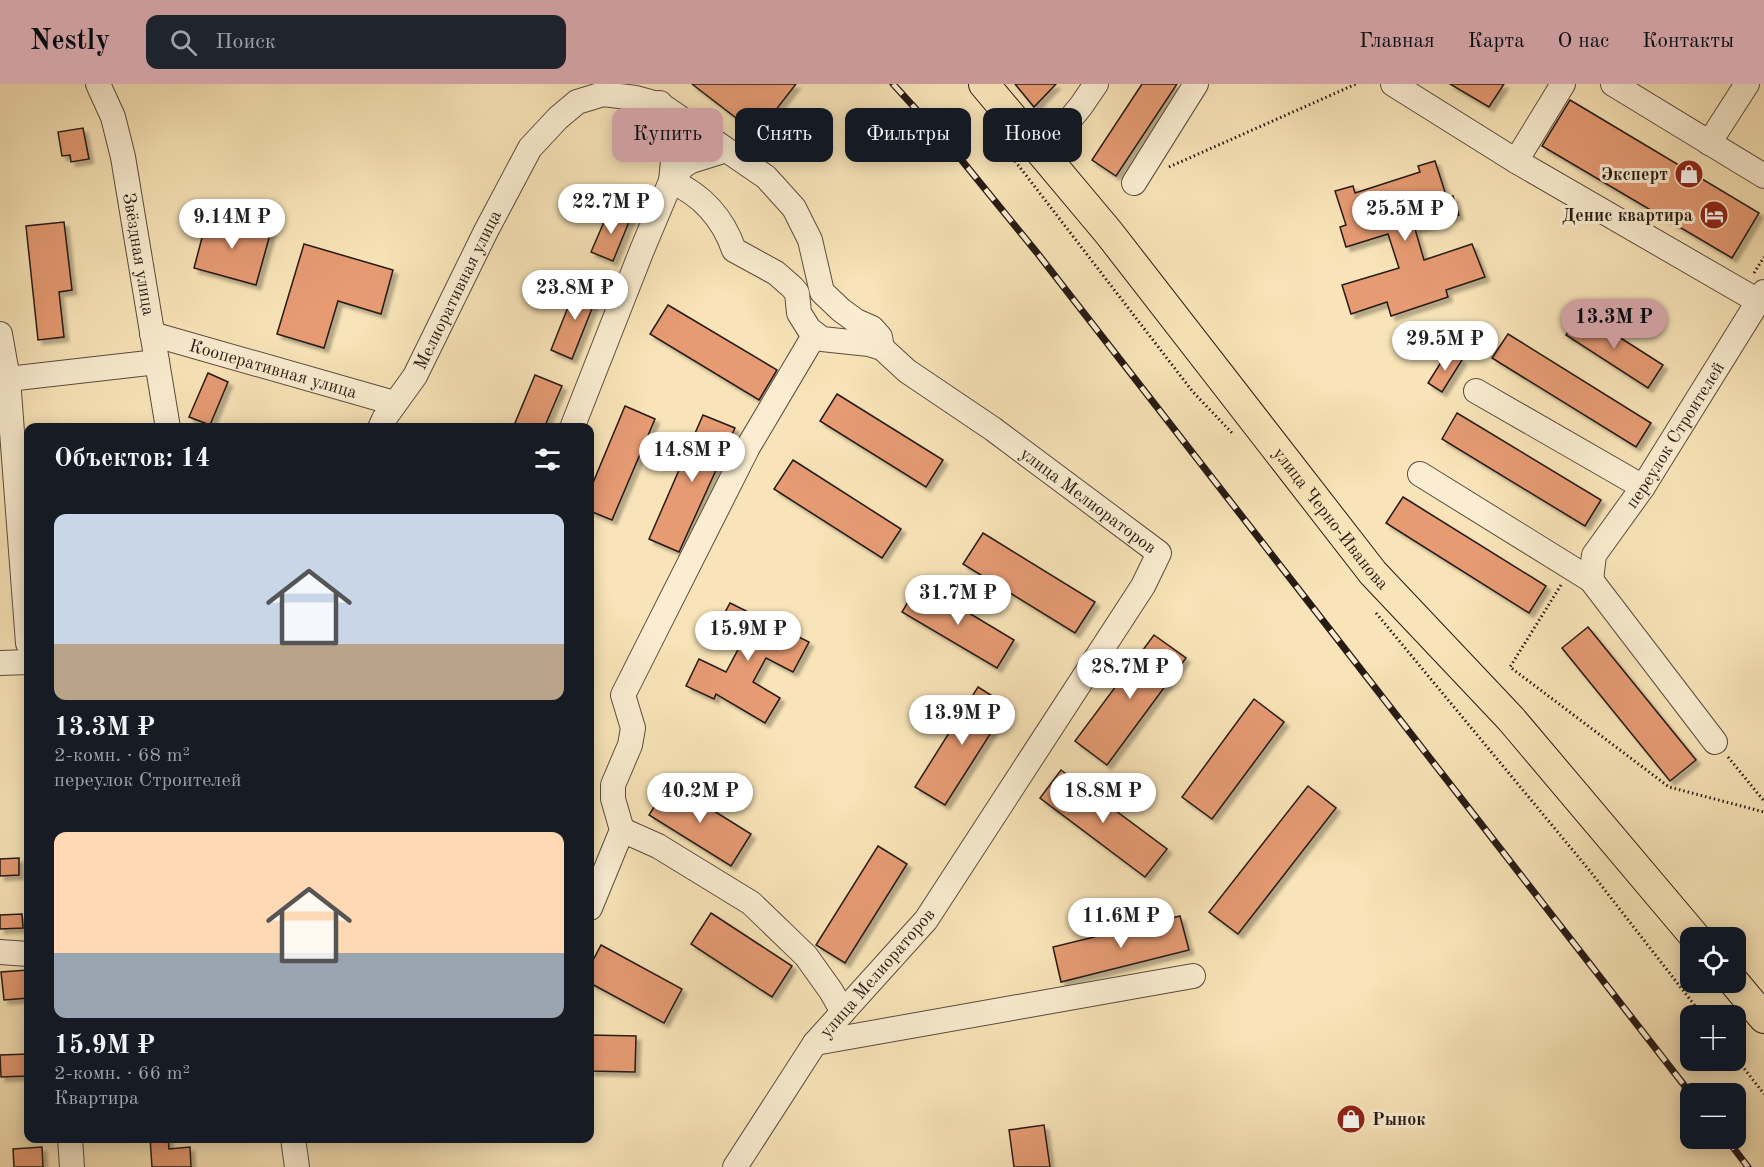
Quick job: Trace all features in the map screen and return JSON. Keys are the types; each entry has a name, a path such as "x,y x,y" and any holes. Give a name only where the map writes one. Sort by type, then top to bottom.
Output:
{"main road":[{"name":"улица Черно-Иванова","path":"984,84 1005,108"},
{"name":"улица Черно-Иванова","path":"1051,162 1374,573 1511,719 1687,927"},
{"path":"1743,993 1764,1018"}],"street":[{"name":"Звёздная улица","path":"98,84 113,117 123,157 167,423"},
{"path":"574,423 671,181 675,150 669,117 641,84"},
{"path":"1079,108 1096,84"},
{"path":"1134,183 1196,84"},
{"path":"1393,84 1516,161 1761,297"},
{"path":"1516,161 1563,84"},
{"path":"1613,84 1764,176"},
{"path":"1709,143 1747,84"},
{"name":"Мелиоративная улица","path":"383,423 394,403 415,376 530,147 577,102 591,97 603,94 636,98 661,105"},
{"path":"661,105 766,177 794,208 810,240 822,292 856,321 872,328 880,337 882,348 869,344 822,339 815,334 799,313 797,293 792,287 776,273 734,250 728,231 711,210 686,188 671,181"},
{"path":"671,181 683,166 691,161 726,150"},
{"name":"переулок Строителей","path":"1591,580 1594,555 1643,487 1761,297"},
{"path":"0,334 8,379 24,590"},
{"name":"Кооперативная улица","path":"152,334 394,403"},
{"path":"594,898 622,830 613,799 613,785 630,745 633,728 623,695 748,447 815,334"},
{"name":"улица Мелиораторов","path":"735,1167 815,1043 926,920 1143,586 1159,553 993,429 907,370 882,348"},
{"path":"8,379 157,362"},
{"path":"1476,390 1643,487"},
{"path":"1420,474 1591,580 1715,742"},
{"path":"0,663 24,662"},
{"path":"622,830 658,846 751,903 806,956 843,1012"},
{"path":"0,952 24,954"},
{"path":"815,1043 1193,976"},
{"path":"70,1143 72,1167"},
{"path":"293,1143 297,1167"}],"path":[{"path":"1165,169 1356,84"},
{"path":"1510,667 1669,787 1764,812"},
{"path":"1715,742 1764,801"},
{"path":"1746,1071 1764,1095"}],"building":[{"path":"692,84 796,84 777,108 735,108 735,117"},
{"path":"1015,84 1056,84 1034,107"},
{"path":"1142,84 1177,84 1116,176 1092,160"},
{"path":"1450,84 1504,84 1489,107"},
{"path":"1570,100 1759,213 1732,258 1542,146"},
{"path":"83,128 89,159 71,162 70,155 62,156 58,132"},
{"path":"1435,161 1447,198 1453,196 1459,215 1415,229 1424,260 1472,244 1485,277 1446,290 1448,297 1391,316 1387,302 1351,314 1342,285 1399,268 1388,234 1346,247 1340,227 1346,225 1335,191 1353,186 1355,193 1420,172 1418,166"},
{"path":"610,208 631,217 613,261 591,252"},
{"path":"208,215 271,231 256,285 194,268"},
{"path":"64,222 72,290 59,292 64,337 38,340 26,226"},
{"path":"304,244 393,270 381,314 338,301 324,348 277,334"},
{"path":"578,282 599,291 572,359 551,350"},
{"path":"668,305 777,370 759,400 650,334"},
{"path":"1580,312 1663,365 1648,388 1566,335"},
{"path":"1508,334 1651,423 1636,447 1492,358"},
{"path":"1448,351 1462,360 1442,392 1428,383"},
{"path":"208,373 228,382 211,423 189,417"},
{"path":"535,375 562,386 546,423 515,423"},
{"path":"837,394 943,460 926,487 820,421"},
{"path":"625,406 655,419 612,520 594,513 594,480"},
{"path":"1457,413 1601,500 1585,526 1442,439"},
{"path":"703,415 735,428 679,552 649,539"},
{"path":"793,460 901,529 882,558 774,489"},
{"path":"1403,497 1546,586 1529,613 1386,523"},
{"path":"983,533 1095,602 1075,633 963,564"},
{"path":"919,583 1014,640 997,668 902,612"},
{"path":"730,603 809,642 793,672 766,658 753,682 780,698 765,723 716,694 714,699 686,686 699,659 726,672 741,644 715,631"},
{"path":"1588,627 1696,760 1670,781 1562,648"},
{"path":"1154,635 1186,658 1107,765 1075,741"},
{"path":"978,687 1008,706 945,805 915,787"},
{"path":"1254,699 1284,722 1212,819 1182,797"},
{"path":"1061,770 1167,849 1145,877 1040,798"},
{"path":"669,783 751,834 731,866 649,815"},
{"path":"1308,786 1336,808 1238,934 1209,912"},
{"path":"878,846 907,864 845,963 816,945"},
{"path":"19,858 19,875 0,876 0,859"},
{"path":"711,913 792,966 772,997 691,944"},
{"path":"22,914 23,928 0,929 0,915"},
{"path":"1180,916 1189,950 1061,982 1053,947"},
{"path":"601,945 682,989 664,1023 594,985 594,958"},
{"path":"24,970 24,998 4,1000 1,972"},
{"path":"594,1035 636,1036 635,1072 594,1071"},
{"path":"24,1054 24,1076 1,1077 0,1055"},
{"path":"1044,1125 1050,1167 1014,1167 1009,1130"},
{"path":"150,1143 168,1143 169,1149 190,1147 191,1167 152,1167"},
{"path":"42,1147 43,1167 14,1167 13,1149"}],"railway":[{"path":"893,84 955,152 1038,254 1682,1083"},
{"path":"1734,1149 1748,1167"}],"place":[{"name":"Эксперт","path":"1689,174"},
{"name":"Денис квартира","path":"1714,215"},
{"name":"Рынок","path":"1351,1119"}]}
